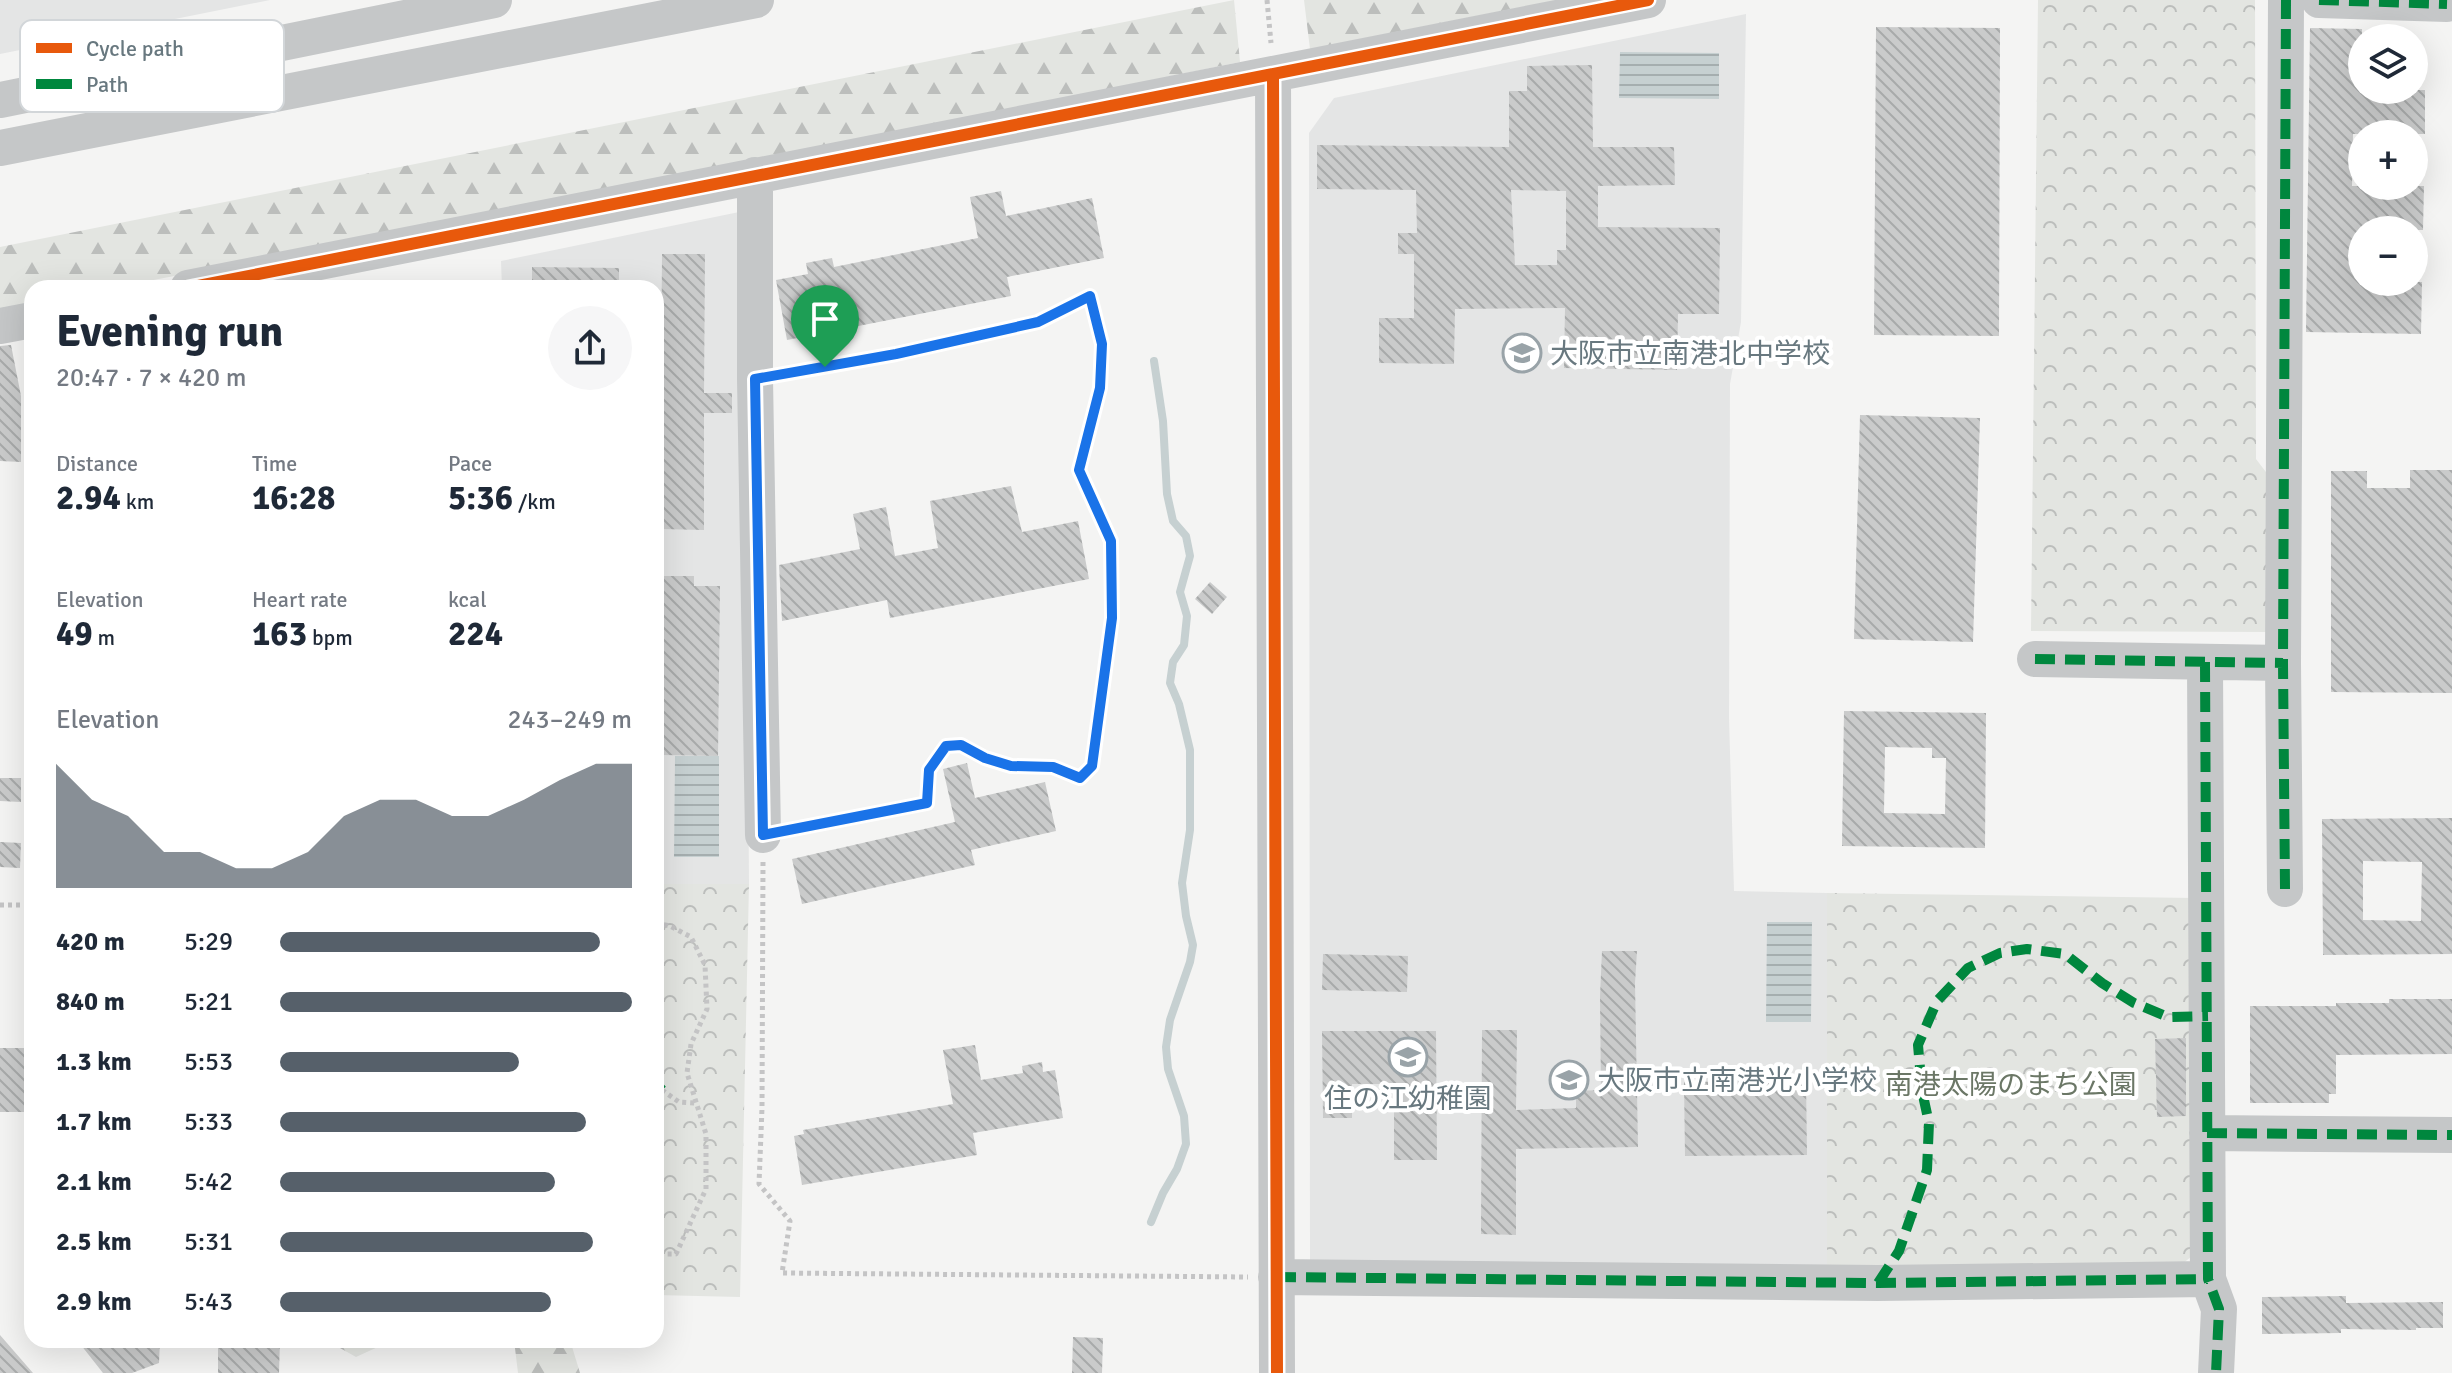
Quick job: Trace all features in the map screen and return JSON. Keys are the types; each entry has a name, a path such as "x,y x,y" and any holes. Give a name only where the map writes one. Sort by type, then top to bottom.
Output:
{"street":[{"path":"284,43 494,0"},
{"path":"284,92 756,0"},
{"path":"228,280 1648,0"},
{"path":"2285,889 2286,0"},
{"path":"2319,0 2447,4"},
{"path":"1273,75 1277,1373"},
{"path":"0,100 20,96"},
{"path":"0,148 184,112"},
{"path":"755,175 755,379 763,835"},
{"path":"0,326 24,322"},
{"path":"2035,659 2283,663"},
{"path":"2205,662 2208,1279 2219,1309 2216,1373"},
{"path":"2207,1133 2452,1135"},
{"path":"1276,1277 1878,1283 2208,1279"}],"path":[{"path":"1267,0 1273,75"},
{"path":"755,379 896,354 1038,322 1090,296 1102,344 1100,388 1079,470 1111,541 1110,633 1092,766 1080,778 1053,767 1011,766 985,758 961,745 946,746 929,770 927,803 763,835 763,1093 759,1184 790,1221 782,1273 1276,1277"},
{"path":"0,905 24,905"},
{"path":"664,925 691,937 705,965 707,1009 691,1044 687,1073 706,1134 706,1189 676,1254 664,1254"},
{"path":"664,1091 679,1102 696,1103"}],"shaded area":[{"path":"0,0 270,0 170,20 20,20 20,50 0,54"},
{"path":"1746,14 1741,322 1730,384 1729,718 1734,891 1827,893 1827,1273 1310,1266 1309,133 1334,98"},
{"path":"1620,52 1719,53 1719,99 1619,98"},
{"path":"744,211 749,884 664,884 664,280 502,280 501,261"},
{"path":"675,756 719,756 719,857 674,857"},
{"path":"1767,922 1812,922 1811,1022 1766,1022"}],"green space":[{"path":"1234,0 1240,62 558,202 153,280 24,280 24,304 0,309 0,247"},
{"path":"1304,0 1558,0 1310,49"},
{"path":"2038,0 2255,0 2256,459 2269,476 2268,632 2031,631"},
{"path":"664,884 749,884 740,1297 664,1295"},
{"name":"南港太陽のまち公園","path":"1827,893 2195,898 2196,1253 2168,1275 1827,1273"},
{"path":"340,1348 376,1348 356,1357"},
{"path":"515,1348 572,1348 580,1373 518,1373"}],"building":[{"path":"1876,27 2000,28 1999,336 1874,335"},
{"path":"2310,28 2348,29 2348,104 2425,104 2425,120 2348,120 2348,200 2424,200 2423,216 2348,216 2348,296 2422,296 2421,334 2306,332"},
{"path":"1592,65 1593,147 1674,147 1675,185 1598,186 1598,227 1720,228 1719,314 1678,314 1677,370 1564,368 1565,308 1455,309 1454,364 1379,363 1379,318 1414,318 1414,254 1398,254 1398,233 1417,233 1416,190 1317,189 1317,145 1509,147 1509,91 1527,91 1527,66","holes":["1511,190 1566,191 1566,250 1557,250 1557,265 1515,265"]},
{"path":"1001,191 1006,216 1092,198 1104,258 1007,277 1011,296 787,340 776,280 808,274 806,263 832,258 834,267 978,238 970,197"},
{"path":"662,254 705,254 704,393 732,393 732,413 704,413 704,530 664,529"},
{"path":"532,267 619,268 619,280 532,280"},
{"path":"11,345 21,396 21,462 0,461 0,346"},
{"path":"1860,415 1980,418 1973,642 1854,639"},
{"path":"2410,470 2452,470 2452,693 2331,692 2331,471 2367,471 2367,488 2410,488"},
{"path":"1011,486 1022,532 1078,521 1089,579 890,618 887,600 782,621 779,565 860,549 853,514 886,507 895,556 938,548 930,501"},
{"path":"664,576 694,576 694,586 720,586 718,756 664,755"},
{"path":"1210,582 1227,597 1212,614 1195,599"},
{"path":"1844,711 1986,713 1985,848 1842,846","holes":["1885,747 1932,748 1932,758 1946,758 1945,814 1884,813"]},
{"path":"967,763 975,798 1045,782 1056,831 971,850 975,865 802,904 792,859 955,822 943,769"},
{"path":"0,778 21,778 21,802 0,801"},
{"path":"2452,818 2452,954 2323,955 2322,819","holes":["2363,861 2422,862 2421,921 2363,920"]},
{"path":"0,842 21,843 20,868 0,867"},
{"path":"1602,951 1637,951 1638,1147 1516,1149 1516,1235 1481,1234 1482,1030 1517,1030 1516,1110 1576,1108 1576,1091 1601,1090"},
{"path":"1323,954 1408,956 1407,992 1322,990"},
{"path":"2389,999 2452,999 2452,1054 2336,1055 2336,1094 2329,1094 2329,1103 2250,1103 2250,1006 2336,1006 2336,1003 2389,1003"},
{"path":"1322,1031 1436,1031 1437,1160 1394,1160 1394,1084 1352,1084 1352,1118 1323,1118"},
{"path":"2186,1038 2186,1116 2157,1117 2155,1039"},
{"path":"975,1045 981,1080 1023,1073 1022,1066 1042,1062 1043,1072 1055,1070 1063,1118 973,1133 977,1155 802,1185 794,1136 804,1134 803,1130 953,1104 943,1050"},
{"path":"0,1048 24,1048 24,1112 0,1112"},
{"path":"1806,1080 1807,1155 1685,1156 1684,1082"},
{"path":"2346,1296 2346,1303 2443,1302 2443,1328 2262,1334 2262,1297"},
{"path":"0,1335 33,1373 0,1373"},
{"path":"1073,1337 1103,1338 1102,1373 1072,1373"},
{"path":"83,1348 160,1348 159,1363 132,1373 103,1373"},
{"path":"218,1348 280,1348 279,1373 218,1373"}],"waterway":[{"path":"1151,1222 1186,1144 1184,1116 1168,1069 1166,1047 1170,1020 1193,945 1182,883 1190,830 1190,750 1179,704 1170,683 1173,662 1184,645 1187,616 1180,592 1190,556 1186,536 1173,521 1167,494 1163,421 1154,361"}],"marked path":[{"path":"2285,889 2286,0"},
{"path":"2319,0 2447,4"},
{"path":"2035,659 2283,663"},
{"path":"2205,662 2208,1279 2219,1309 2216,1373"},
{"path":"1878,1283 1899,1251 1927,1170 1929,1123 1922,1091 1918,1045 1937,1001 1968,968 2000,953 2027,949 2065,954 2134,1003 2168,1017 2208,1016"},
{"path":"2207,1133 2452,1135"},
{"path":"1276,1277 1878,1283 2208,1279"}],"cycle path":[{"path":"229,280 1648,0"},
{"path":"1273,75 1277,1373"}],"place":[{"name":"大阪市立南港北中学校","path":"1522,353"},
{"name":"住の江幼稚園","path":"1408,1057"},
{"name":"大阪市立南港光小学校","path":"1569,1080"}],"route":[{"path":"1090,296 1102,344 1100,388 1079,470 1111,541 1112,618 1092,766 1080,778 1053,767 1011,766 985,758 961,745 946,746 929,770 927,803 763,835 755,379 825,367 1038,322 1090,296"}]}
